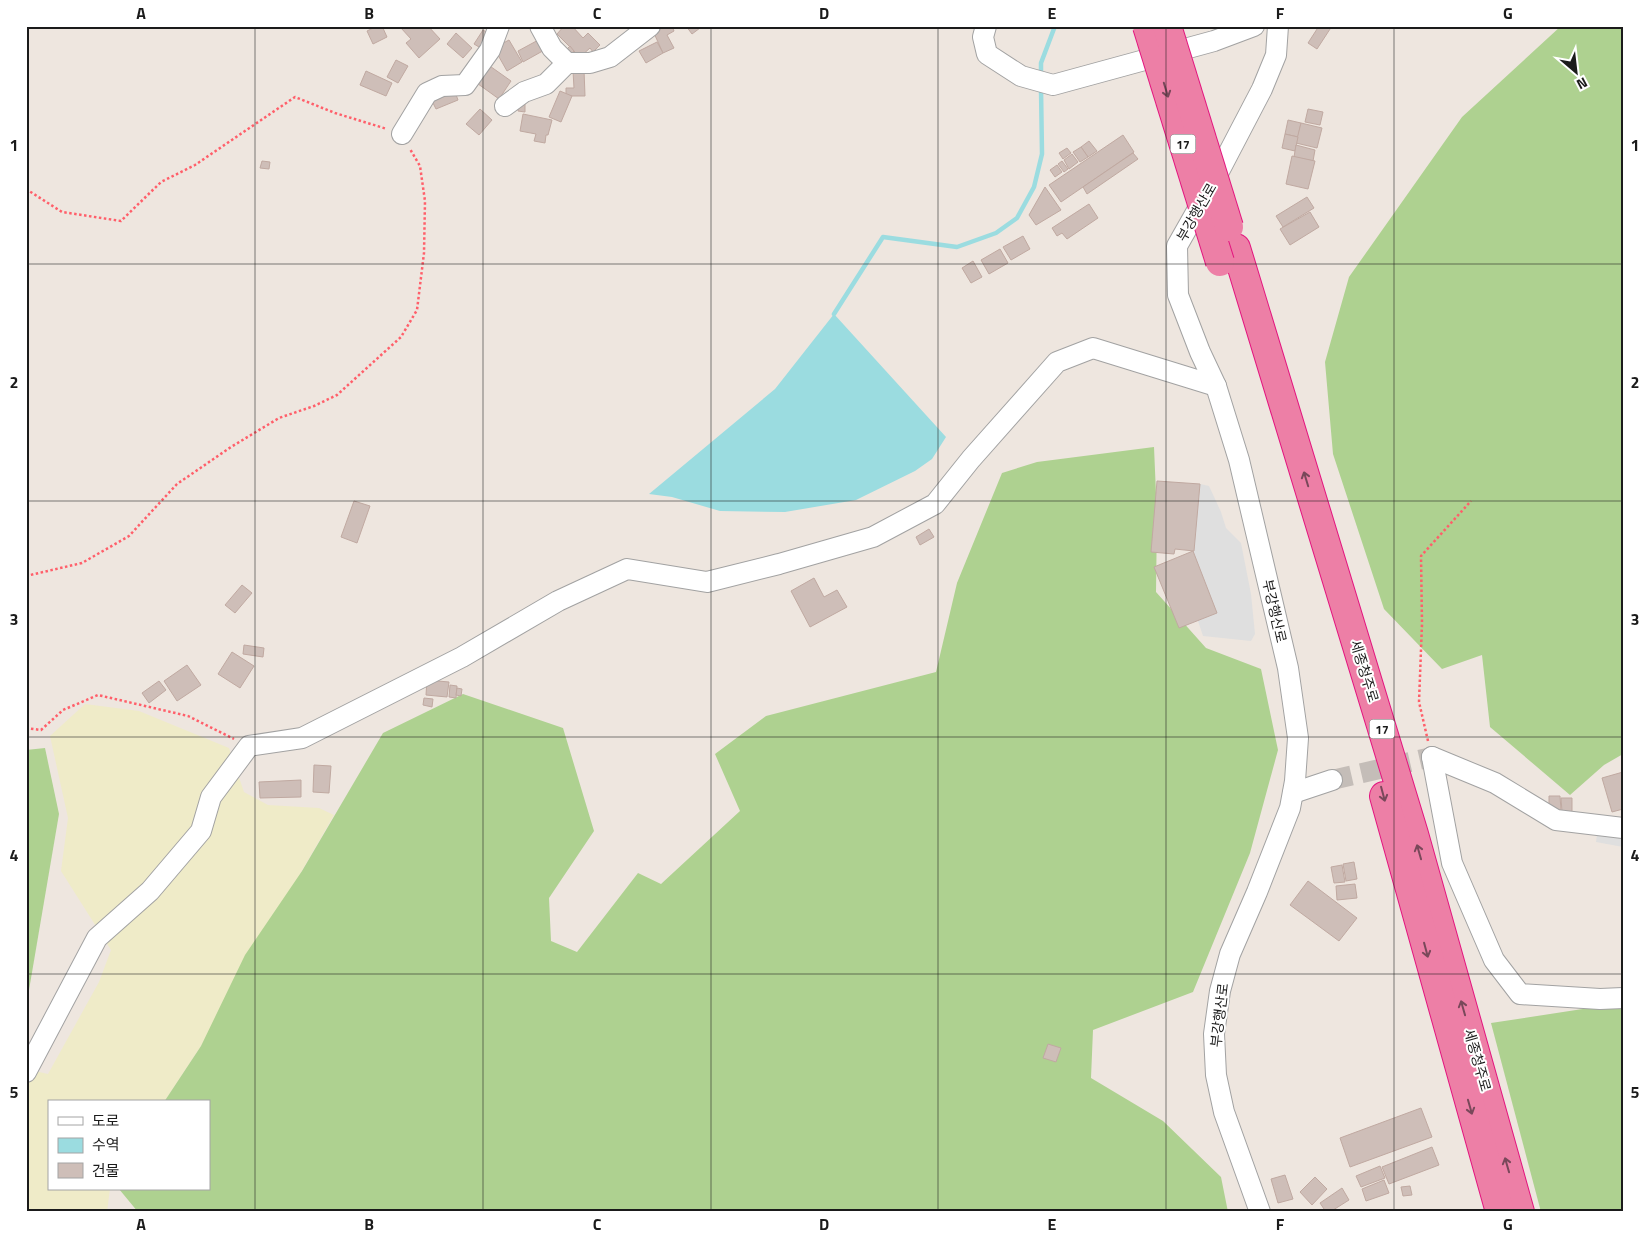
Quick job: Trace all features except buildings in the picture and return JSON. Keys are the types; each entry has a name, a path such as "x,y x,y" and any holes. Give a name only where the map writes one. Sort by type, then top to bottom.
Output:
{"highway":[{"name":"17","path":"1147,26 1228,255"},
{"name":"17","path":"1168,26 1228,255"},
{"name":"세종청주로","path":"1228,255 1356,696 1500,1212"},
{"name":"세종청주로","path":"1228,255 1414,834 1520,1212"}],"street":[{"path":"402,134 427,93 442,86 465,85 490,50 499,26"},
{"path":"540,26 552,48 567,63 590,63 610,57 650,26"},
{"path":"986,26 983,37 987,54 1021,76 1053,85 1214,41 1254,26"},
{"name":"부강행산로","path":"1260,1212 1224,1112 1216,1075 1214,1034 1220,991 1230,954 1290,808 1298,738 1288,668 1239,460 1216,386 1200,352 1178,295 1177,246 1215,179 1262,89 1276,55 1278,26"},
{"path":"506,106 524,92 546,84 567,63"},
{"path":"26,1072 97,938 150,891 201,831 211,797 249,746 302,738 462,658 558,601 627,569 707,582 873,537 934,504 1057,362 1093,348 1216,386"},
{"path":"1432,757 1496,783 1556,820 1623,828"},
{"path":"1432,757 1452,863 1494,960 1520,994 1600,999 1623,998"},
{"path":"1293,793 1332,780"}],"path":[{"path":"26,189 62,212 120,221 161,182 195,165 295,97 335,113 402,134 420,166 426,200 424,252 417,310 401,336 337,395 314,406 279,418 231,447 177,484 128,536 82,563 26,576"},
{"path":"1432,757 1419,702 1422,624 1421,556 1472,501"},
{"path":"26,728 41,730 63,710 98,695 188,716 249,746"}],"shaded area":[{"path":"1200,484 1209,486 1226,528 1241,543 1251,594 1255,634 1251,641 1203,636 1198,621 1217,613 1193,551"},
{"path":"85,704 139,711 229,748 244,792 268,805 319,808 334,815 201,1046 165,1100 48,1100 48,1190 110,1190 107,1212 26,1212 26,1069 48,1074 99,982 111,950 61,871 68,818 50,736"},
{"path":"1598,827 1623,831 1623,847 1596,842"}],"green space":[{"path":"1561,26 1623,26 1623,754 1604,765 1570,795 1490,727 1482,655 1442,669 1384,609 1333,454 1325,362 1349,277 1462,117"},
{"path":"1154,447 1157,517 1156,592 1206,648 1261,669 1278,750 1250,853 1193,992 1093,1030 1091,1078 1163,1121 1221,1177 1228,1212 138,1212 120,1190 210,1190 210,1100 165,1100 201,1046 245,955 302,871 383,733 463,694 563,728 594,831 549,898 551,941 577,952 638,873 661,884 740,811 715,754 766,716 936,672 957,583 1002,473 1037,462"},
{"path":"45,748 59,814 29,990 26,992 26,750"},
{"path":"1623,1007 1623,1212 1541,1212 1491,1023 1589,1008"}],"water":[{"path":"834,314 946,437 932,459 915,471 856,500 785,512 720,511 672,497 649,494 775,389"}],"waterway":[{"path":"1041,75 1041,63 1055,26"},
{"path":"834,314 883,237 957,247 996,233 1017,218 1034,187 1042,154 1041,88"}],"tunnel":[{"path":"1332,780 1432,757"}]}
